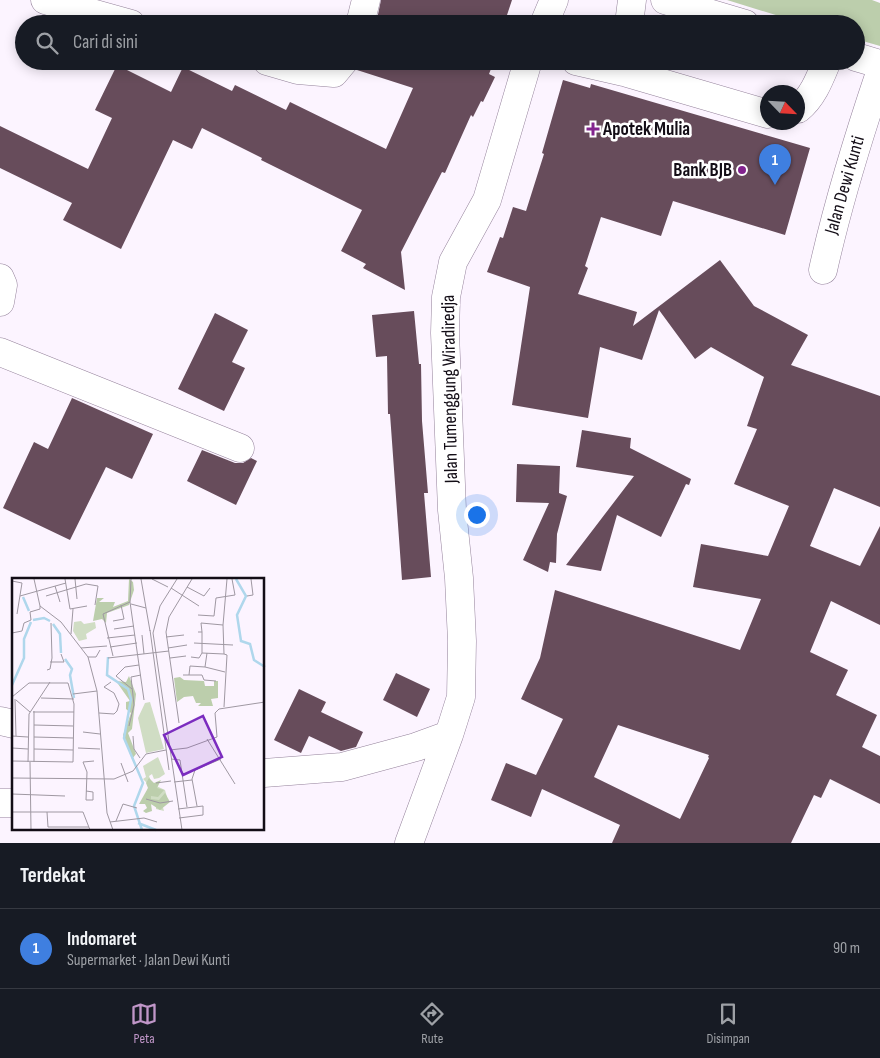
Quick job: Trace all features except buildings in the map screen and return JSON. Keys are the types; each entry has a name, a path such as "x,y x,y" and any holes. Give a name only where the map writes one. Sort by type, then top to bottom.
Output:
{"street":[{"path":"46,0 99,15"},
{"path":"362,15 366,0"},
{"path":"548,15 554,0"},
{"path":"630,15 632,0"},
{"path":"665,0 715,15"},
{"path":"865,60 880,64"},
{"path":"298,70 334,73 336,70"},
{"name":"Jalan Tumenggung Wiradiredja","path":"409,843 461,697 462,641 459,578 452,510 445,333 446,297 453,262 487,200 525,70"},
{"path":"634,70 760,111"},
{"path":"805,101 816,86 823,70"},
{"name":"Jalan Dewi Kunti","path":"823,270 837,208 880,73"},
{"path":"0,278 3,285 0,302"},
{"path":"0,352 240,448"},
{"path":"265,773 342,767 416,747 449,735"}],"green space":[{"path":"727,0 872,0 880,3 880,46 865,42 865,15 776,15"}],"place":[{"name":"Apotek Mulia","path":"593,129"},
{"name":"Bank BJB","path":"742,170"},
{"name":"Indomaret","path":"775,185"}]}
